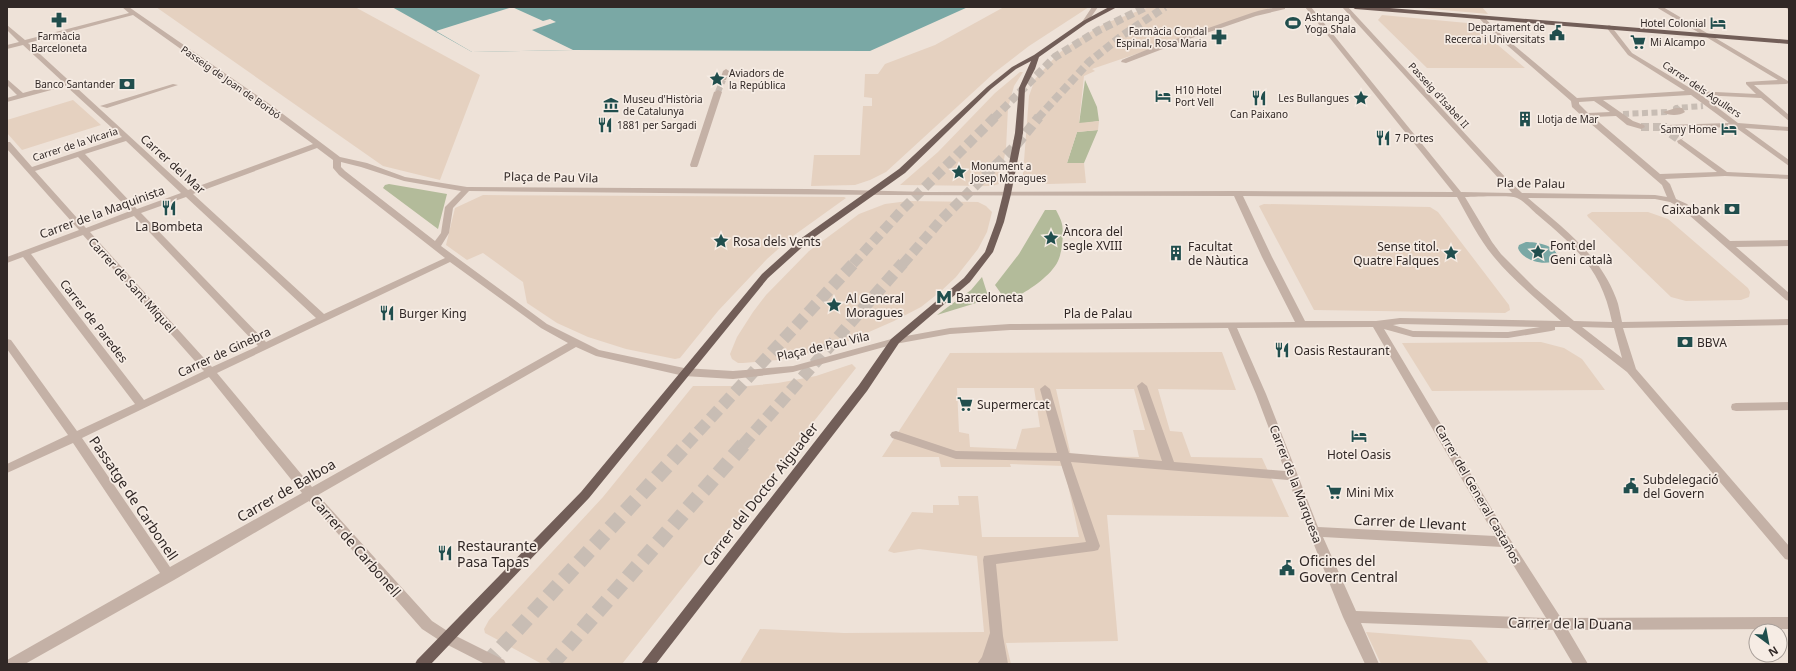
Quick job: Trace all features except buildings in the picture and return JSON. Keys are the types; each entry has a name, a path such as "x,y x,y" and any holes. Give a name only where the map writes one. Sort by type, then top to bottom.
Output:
{"main road":[{"path":"422,664 585,494 684,372 765,276 806,239 873,192 914,160 989,88 1014,68 1036,56 1085,22 1114,7"},
{"path":"1355,7 1789,42"},
{"name":"Plaça de Pau Vila","path":"895,342 967,280 989,252 1000,222 1007,194 1019,133 1022,88 1032,69 1036,56"},
{"name":"Carrer del Doctor Aiguader","path":"648,664 863,388 895,342"}],"street":[{"name":"Passeig de Joan de Borbó","path":"125,7 262,103 337,159 364,164 370,168 404,179 467,189 492,189"},
{"path":"1085,22 1095,7"},
{"path":"1308,7 1460,196 1485,238 1498,256 1532,290 1571,324 1631,370 1789,555"},
{"name":"Passeig d'Isabel II","path":"1345,7 1519,196 1550,221 1593,265 1610,293 1617,325 1631,370"},
{"path":"1659,7 1788,83"},
{"path":"1124,62 1124,60 1154,49 1270,10 1283,8"},
{"path":"7,47 134,13"},
{"path":"1481,17 1495,32 1574,100 1575,105 1586,115 1668,186 1672,200"},
{"name":"Carrer del Mar","path":"7,27 323,319"},
{"name":"Carrer dels Agullers","path":"1609,27 1630,54 1693,93 1706,106 1738,125 1789,164"},
{"path":"723,80 726,71"},
{"path":"7,81 22,96"},
{"path":"7,100 68,83"},
{"path":"1788,83 1748,83 1789,119"},
{"path":"104,106 175,84"},
{"path":"694,165 718,92"},
{"path":"1574,100 1693,93 1763,96"},
{"path":"1596,99 1630,123 1641,127"},
{"path":"1667,112 1681,112 1679,110"},
{"path":"1586,115 1614,113 1622,114"},
{"path":"1667,127 1738,125 1789,129"},
{"name":"Carrer de la Vicaria","path":"30,170 127,138"},
{"path":"1681,141 1725,174"},
{"name":"Carrer de Sant Miquel","path":"7,144 210,373"},
{"name":"Carrer de la Maquinista","path":"7,260 318,145"},
{"path":"79,153 265,347"},
{"name":"Passeig de Joan de Borbó","path":"337,159 337,168 342,173 438,246"},
{"path":"1658,177 1725,174 1789,176"},
{"path":"467,189 449,207 445,233 438,246 451,258 544,326 575,343 596,353 684,372"},
{"name":"Plaça de Pau Vila","path":"492,189 1007,194"},
{"path":"1237,193 1267,257 1302,324"},
{"name":"Pla de Palau","path":"1007,194 1237,193 1655,197 1672,200 1684,206 1789,298"},
{"path":"1727,244 1789,243"},
{"name":"Carrer de Paredes","path":"25,253 142,405"},
{"name":"Carrer de Ginebra","path":"7,469 451,258"},
{"path":"1571,324 1617,325 1789,322"},
{"name":"Pla de Palau","path":"895,342 950,331 1010,326 1376,324 1412,334 1508,335 1571,324"},
{"name":"Carrer del General Castaños","path":"1376,324 1419,392 1505,542 1558,624 1580,664"},
{"name":"Carrer de la Marquesa","path":"1231,325 1261,394 1314,532 1350,617 1372,664"},
{"name":"Passatge de Carbonell","path":"7,342 75,437 169,576"},
{"name":"Plaça de Pau Vila","path":"684,372 733,375 793,369 895,342"},
{"name":"Carrer de Balboa","path":"12,664 169,576 575,343"},
{"name":"Carrer de Carbonell","path":"210,373 311,494 427,625 447,638"},
{"path":"1142,386 1170,467"},
{"path":"1001,664 996,635 989,560 1094,546 1064,457 1045,389"},
{"path":"1736,407 1789,406"},
{"path":"896,435 956,455 1064,457 1292,476"},
{"name":"Carrer de Llevant","path":"1314,532 1505,542"},
{"name":"Carrer de la Duana","path":"1350,617 1558,624 1789,623"},
{"path":"984,664 988,661 996,635"},
{"path":"447,638 499,664"}],"green space":[{"path":"1085,80 1097,107 1099,121 1079,124"},
{"path":"1098,130 1084,163 1067,163 1077,132"},
{"path":"389,184 447,194 438,229 383,188 385,185"},
{"path":"1045,210 1056,210 1062,222 1063,233 1061,253 1058,261 1043,279 1021,295 1007,302 995,285 1019,254"},
{"path":"982,277 989,299 937,315 971,290"}],"shaded area":[{"path":"156,7 355,7 480,75 440,180 383,166"},
{"path":"1004,7 1089,7 1029,46 994,73 886,172 855,185 811,186 814,155 860,155 863,106 872,106 872,98 864,97 865,74 878,74 885,64 935,45"},
{"path":"1149,7 1267,7 1269,9 1092,69 1095,71 1084,76 1079,123 1099,121 1098,130 1077,132 1067,163 1084,163 1086,183 1048,184 1027,181 1023,177 1023,174 1029,96 1035,79 1059,53 1080,38 1106,23"},
{"path":"1410,7 1482,7 1488,14"},
{"path":"1382,15 1467,23 1479,29 1525,68 1427,68 1378,20"},
{"path":"1020,72 1023,72 1014,86 1008,108 1006,149 999,184 992,186 900,185 938,152 995,93"},
{"path":"73,100 101,125 22,150 7,133 7,120"},
{"path":"483,195 846,198 793,236 767,259 718,311 680,358 675,359 626,349 588,337 557,323 527,303 523,282 483,253 467,260 446,245 455,208"},
{"path":"908,201 978,202 986,206 992,212 987,232 978,249 956,277 940,292 921,307 894,321 844,343 819,351 778,360 738,363 732,359 730,354 737,337 753,312 766,295 809,251 859,214 885,204"},
{"path":"1264,204 1430,207 1438,212 1509,305 1510,310 1505,313 1314,310 1259,206"},
{"path":"1592,212 1648,212 1668,219 1748,288 1750,292 1749,297 1741,300 1686,301 1671,297 1588,217 1587,215"},
{"path":"1541,342 1564,348 1582,359 1605,390 1432,391 1402,343"},
{"path":"1222,352 1236,390 1158,389 1170,431 1182,432 1191,457 1262,458 1289,517 1107,515 1118,641 1006,643 1011,664 739,664 760,629 844,633 984,632 977,556 919,549 894,553 888,551 912,512 933,513 933,505 959,505 958,496 978,496 982,537 1079,537 1064,466 1010,464 1011,467 941,467 939,457 882,457 950,353","holes":["957,388 1034,388 1040,427 1022,429 1016,449 970,447 969,434 959,432","1056,389 1134,389 1145,430 1133,430 1139,457 1071,456"]},
{"path":"852,364 856,368 622,664 542,664 485,633 484,629 489,620 603,497 693,386 748,386 778,383 816,376"},
{"path":"1366,632 1471,640 1489,664 1381,664"}],"water":[{"path":"392,7 968,7 870,51 573,50 472,52"},
{"path":"1526,242 1550,247 1557,254 1558,258 1554,261 1542,263 1530,260 1520,253 1518,248 1519,245"}],"pier":[{"path":"512,7 543,21 550,19 556,22 532,30 573,50 472,52 436,31"}],"tunnel":[{"path":"853,264 901,211 1055,57 1099,30 1146,7"},
{"path":"1038,118 1089,62 1123,35 1165,7"},
{"path":"718,92 723,80"},
{"path":"1679,110 1676,108 1703,106"},
{"path":"1623,114 1667,112"},
{"path":"903,264 940,221 1017,144 1039,117"},
{"path":"1641,127 1661,127"},
{"path":"1661,127 1667,127"},
{"path":"1661,127 1681,141"},
{"path":"686,445 854,263"},
{"path":"743,445 903,263"},
{"path":"486,664 687,444"},
{"path":"552,664 744,444"}],"place":[{"name":"Farmàcia Barceloneta","path":"59,20"},
{"name":"Ashtanga Yoga Shala","path":"1293,23"},
{"name":"Hotel Colonial","path":"1718,23"},
{"name":"Departament de Recerca i Universitats","path":"1557,33"},
{"name":"Farmàcia Condal Espinal, Rosa Maria","path":"1219,37"},
{"name":"Mi Alcampo","path":"1638,42"},
{"name":"Aviadors de la República","path":"717,79"},
{"name":"Banco Santander","path":"127,84"},
{"name":"H10 Hotel Port Vell","path":"1163,96"},
{"name":"Can Paixano","path":"1259,98"},
{"name":"Les Bullangues","path":"1361,98"},
{"name":"Museu d'Història de Catalunya","path":"611,105"},
{"name":"Llotja de Mar","path":"1525,119"},
{"name":"1881 per Sargadi","path":"605,125"},
{"name":"Samy Home","path":"1729,129"},
{"name":"7 Portes","path":"1383,138"},
{"name":"Monument a Josep Moragues","path":"959,172"},
{"name":"La Bombeta","path":"169,208"},
{"name":"Caixabank","path":"1732,209"},
{"name":"Àncora del segle XVIII","path":"1051,238"},
{"name":"Rosa dels Vents","path":"721,241"},
{"name":"Font del Geni català","path":"1538,252"},
{"name":"Facultat de Nàutica","path":"1176,253"},
{"name":"Sense titol. Quatre Falques","path":"1451,253"},
{"name":"Barceloneta","path":"944,297"},
{"name":"Al General Moragues","path":"834,305"},
{"name":"Burger King","path":"387,313"},
{"name":"BBVA","path":"1685,342"},
{"name":"Oasis Restaurant","path":"1282,350"},
{"name":"Supermercat","path":"965,404"},
{"name":"Hotel Oasis","path":"1359,436"},
{"name":"Subdelegació del Govern","path":"1631,486"},
{"name":"Mini Mix","path":"1334,492"},
{"name":"Restaurante Pasa Tapas","path":"445,553"},
{"name":"Oficines del Govern Central","path":"1287,568"}]}
